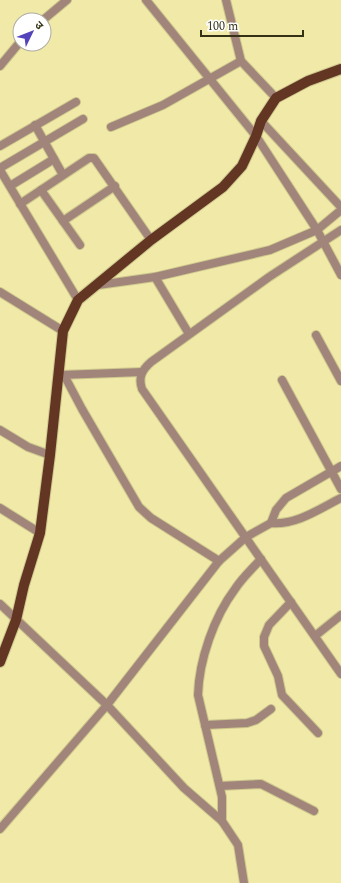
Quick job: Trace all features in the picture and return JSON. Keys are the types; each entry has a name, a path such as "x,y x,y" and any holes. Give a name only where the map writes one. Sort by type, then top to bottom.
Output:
{"main road":[{"path":"0,662 16,620 24,585 40,533 61,375 63,331 78,300 151,240 223,186 242,166 256,136 261,120 276,98 308,81 341,69"}],"street":[{"path":"52,12 67,0"},
{"path":"146,0 256,136 317,230 332,255 341,275"},
{"path":"226,0 241,61 276,98"},
{"path":"0,66 12,52"},
{"path":"111,127 163,105 241,61"},
{"path":"0,146 76,102"},
{"path":"78,300 0,169 44,141 83,119"},
{"path":"98,285 155,277 270,250 317,230 341,208 261,120"},
{"path":"35,125 63,175"},
{"path":"20,204 91,157 96,159 151,240"},
{"path":"10,186 54,159"},
{"path":"63,221 115,186"},
{"path":"41,190 80,245"},
{"path":"341,230 269,277 151,362 142,372 140,381 142,389 341,674"},
{"path":"332,255 341,264"},
{"path":"155,277 189,334"},
{"path":"0,292 63,331"},
{"path":"316,335 341,381"},
{"path":"142,372 61,375 140,507 151,518 219,561"},
{"path":"282,380 341,489"},
{"path":"0,430 28,447 50,455"},
{"path":"271,524 276,510 286,498 341,466"},
{"path":"0,829 107,705 219,561 246,537 271,524 284,524 302,518 341,498"},
{"path":"0,508 40,533"},
{"path":"222,821 223,802 198,695 198,680 208,644 221,612 235,589 261,559"},
{"path":"291,602 269,624 264,637 264,646 278,676 282,695 318,733"},
{"path":"0,604 107,705 184,788 222,821 238,845 244,883"},
{"path":"315,636 341,615"},
{"path":"205,725 247,723 256,720 271,709"},
{"path":"220,786 261,784 314,811"}]}
